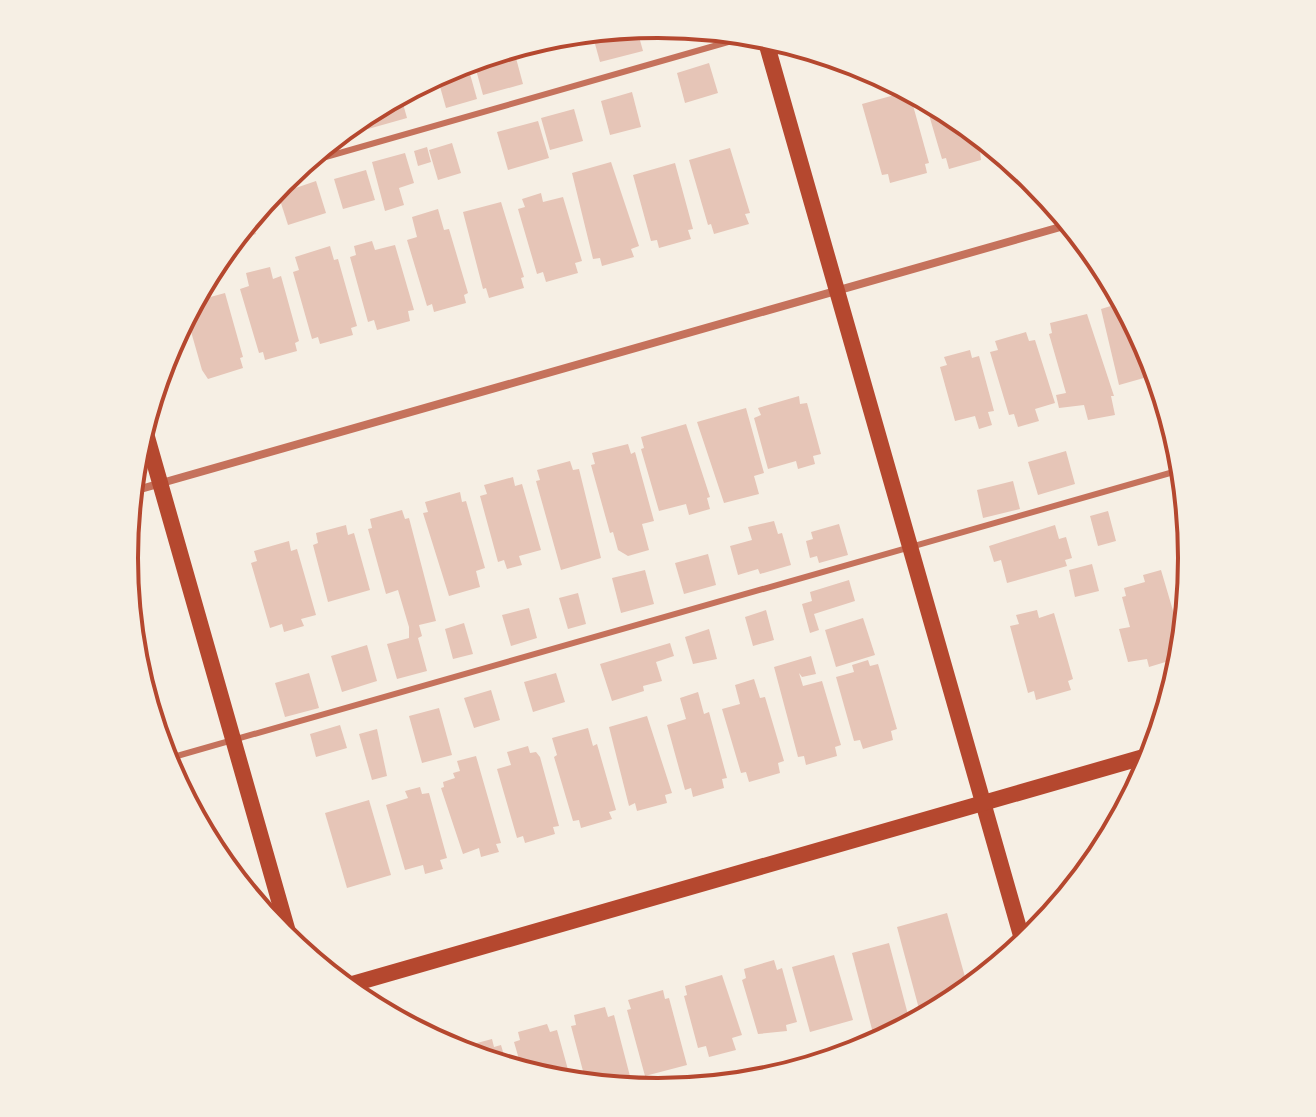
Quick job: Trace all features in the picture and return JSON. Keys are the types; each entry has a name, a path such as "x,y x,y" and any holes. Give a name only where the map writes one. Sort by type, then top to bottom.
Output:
{"main road":[{"path":"768,50 1020,932"},
{"path":"150,448 285,922"},
{"path":"357,983 1139,758"}],"street":[{"path":"142,488 1059,227"}],"lane":[{"path":"328,156 727,42"},
{"path":"176,756 1171,473"}],"building":[{"path":"640,39 643,51 600,62 594,42"},
{"path":"516,58 523,84 483,95 476,71"},
{"path":"709,63 718,93 685,103 677,73"},
{"path":"470,74 477,99 446,108 440,87"},
{"path":"632,92 641,127 610,135 601,101"},
{"path":"894,95 913,105 929,163 925,164 927,173 890,183 888,174 882,175 862,104"},
{"path":"403,105 407,118 368,129 369,126"},
{"path":"574,109 583,141 550,150 541,118"},
{"path":"929,115 980,150 981,160 949,169 946,158 942,159"},
{"path":"538,121 549,158 508,170 497,132"},
{"path":"452,143 461,173 438,180 429,150"},
{"path":"427,147 431,162 418,166 414,151"},
{"path":"730,148 750,213 745,214 749,224 714,234 711,224 708,225 689,160"},
{"path":"405,153 414,183 399,188 404,205 385,211 372,162"},
{"path":"611,162 639,246 631,249 634,257 602,266 600,258 593,259 572,173"},
{"path":"675,163 693,229 688,230 691,239 659,248 657,240 651,241 633,175"},
{"path":"366,170 375,200 343,209 334,179"},
{"path":"316,181 326,213 288,225 280,201 290,190"},
{"path":"541,193 543,202 563,197 582,261 575,263 578,273 546,282 543,272 537,274 518,209 525,207 522,199"},
{"path":"501,202 524,277 521,278 524,288 489,298 486,288 483,289 463,212"},
{"path":"438,209 444,230 449,229 468,293 464,295 466,303 434,312 432,304 427,306 407,240 417,237 412,217"},
{"path":"372,241 375,250 395,245 414,310 408,311 410,321 377,330 374,320 368,322 350,257 356,255 354,246"},
{"path":"330,246 334,260 338,259 357,326 351,328 353,335 320,344 318,337 312,339 293,272 299,270 295,257"},
{"path":"270,267 273,279 281,276 299,341 295,343 297,351 265,360 263,352 259,353 240,289 249,286 246,273"},
{"path":"225,293 243,357 240,358 243,368 208,379 202,370 190,329 207,298"},
{"path":"1113,305 1146,377 1119,385 1101,309"},
{"path":"1087,314 1114,396 1111,396 1115,415 1088,420 1084,405 1059,408 1056,395 1066,393 1049,334 1052,333 1050,323"},
{"path":"1026,332 1029,341 1035,340 1055,403 1035,409 1039,421 1018,427 1014,414 1009,415 990,352 998,350 995,341"},
{"path":"970,350 972,358 979,356 994,411 988,412 992,425 979,429 975,416 955,421 940,367 947,365 944,357"},
{"path":"799,396 800,404 807,403 821,454 813,456 815,464 798,469 796,461 768,469 754,418 761,415 758,408"},
{"path":"746,408 764,473 754,476 759,494 724,503 697,422"},
{"path":"686,424 710,497 707,498 710,509 689,515 686,504 659,511 641,449 644,448 641,437"},
{"path":"628,444 631,454 635,452 654,521 642,524 649,550 628,556 618,550 613,532 610,533 591,465 595,464 592,453"},
{"path":"1066,451 1075,484 1038,495 1028,462"},
{"path":"570,461 573,470 579,469 601,558 561,570 536,481 540,480 537,470"},
{"path":"513,477 515,486 522,484 541,550 519,556 522,565 507,569 504,560 498,562 480,496 487,494 484,485"},
{"path":"1013,481 1020,509 983,518 977,490"},
{"path":"460,492 462,502 466,501 485,568 476,571 480,587 449,596 423,513 428,512 425,502"},
{"path":"402,510 405,519 409,518 436,621 419,625 422,636 418,638 427,671 397,679 387,644 409,638 409,627 398,590 386,594 368,529 372,528 370,519"},
{"path":"1108,511 1116,541 1098,546 1090,516"},
{"path":"774,521 778,534 782,533 791,565 760,574 758,569 738,575 730,546 752,540 748,527"},
{"path":"839,524 848,555 819,563 817,556 810,558 806,541 813,539 811,532"},
{"path":"346,525 348,535 354,533 370,590 328,602 313,545 318,543 316,533"},
{"path":"1055,525 1059,539 1066,537 1072,558 1065,560 1067,566 1007,583 1001,560 994,562 989,546"},
{"path":"289,541 291,551 297,549 316,615 301,619 304,626 284,632 282,624 270,628 251,563 257,561 254,551"},
{"path":"708,554 716,585 684,594 675,563"},
{"path":"1092,564 1099,591 1075,597 1069,570"},
{"path":"645,570 654,604 621,613 612,578"},
{"path":"1161,570 1175,617 1168,661 1149,667 1147,659 1128,662 1119,629 1130,627 1122,597 1126,596 1124,588 1145,582 1143,575"},
{"path":"849,580 855,601 814,614 819,630 810,633 802,604 812,601 810,592"},
{"path":"578,593 586,624 568,629 559,598"},
{"path":"529,608 537,638 511,646 502,615"},
{"path":"766,610 774,640 753,646 745,617"},
{"path":"1037,610 1039,618 1054,613 1073,679 1068,681 1071,690 1036,700 1034,691 1028,693 1010,626 1019,624 1016,615"},
{"path":"863,618 875,655 836,667 825,630"},
{"path":"464,623 473,654 453,659 445,629"},
{"path":"709,629 717,659 693,664 685,637"},
{"path":"670,643 674,656 656,662 662,681 643,686 644,691 612,701 600,664"},
{"path":"367,645 377,681 342,692 331,656"},
{"path":"811,656 816,674 802,677 799,673 803,686 822,681 841,745 835,747 837,756 806,765 804,756 798,757 774,667"},
{"path":"868,660 870,666 878,664 897,729 891,731 893,740 863,749 860,740 854,741 836,677 854,672 852,665"},
{"path":"309,673 319,708 285,717 275,683"},
{"path":"556,673 565,702 533,712 524,682"},
{"path":"754,679 760,698 765,697 784,761 778,763 780,773 749,782 746,772 741,773 722,709 740,704 735,685"},
{"path":"491,690 500,720 474,728 464,698"},
{"path":"698,692 704,714 709,712 727,778 722,779 724,788 693,797 691,788 685,790 667,725 686,719 680,698"},
{"path":"439,708 452,755 422,763 409,716"},
{"path":"647,716 672,793 665,795 667,803 637,811 635,803 629,806 609,727"},
{"path":"340,725 347,748 316,757 310,734"},
{"path":"588,728 593,746 597,744 616,810 609,812 612,819 581,828 579,820 573,821 554,757 557,755 552,738"},
{"path":"377,729 387,776 372,780 359,734"},
{"path":"528,746 530,753 536,752 540,757 559,826 553,827 555,834 525,843 523,836 517,838 497,769 511,765 507,752"},
{"path":"476,756 501,843 496,844 499,852 481,857 479,848 463,854 441,788 444,787 443,782 455,778 453,773 460,771 457,761"},
{"path":"420,787 422,794 429,793 447,858 440,860 443,869 425,874 423,865 405,870 386,805 408,798 405,791"},
{"path":"369,800 391,875 347,888 325,813"},
{"path":"947,913 965,978 919,1008 897,927"},
{"path":"889,943 908,1014 873,1032 852,953"},
{"path":"834,955 853,1020 810,1032 792,967"},
{"path":"774,960 777,970 782,968 797,1022 786,1025 787,1031 758,1034 742,980 746,978 744,969"},
{"path":"722,975 742,1035 732,1038 736,1050 709,1057 706,1046 698,1048 684,996 687,995 685,986"},
{"path":"663,990 665,999 669,998 687,1065 645,1076 627,1010 631,1009 628,1000"},
{"path":"605,1007 608,1017 614,1015 631,1078 584,1074 571,1026 576,1025 574,1015"},
{"path":"547,1024 550,1032 557,1030 568,1071 519,1060 514,1042 520,1040 518,1032"},
{"path":"492,1039 494,1047 501,1045 504,1055 491,1051 473,1044"}]}
